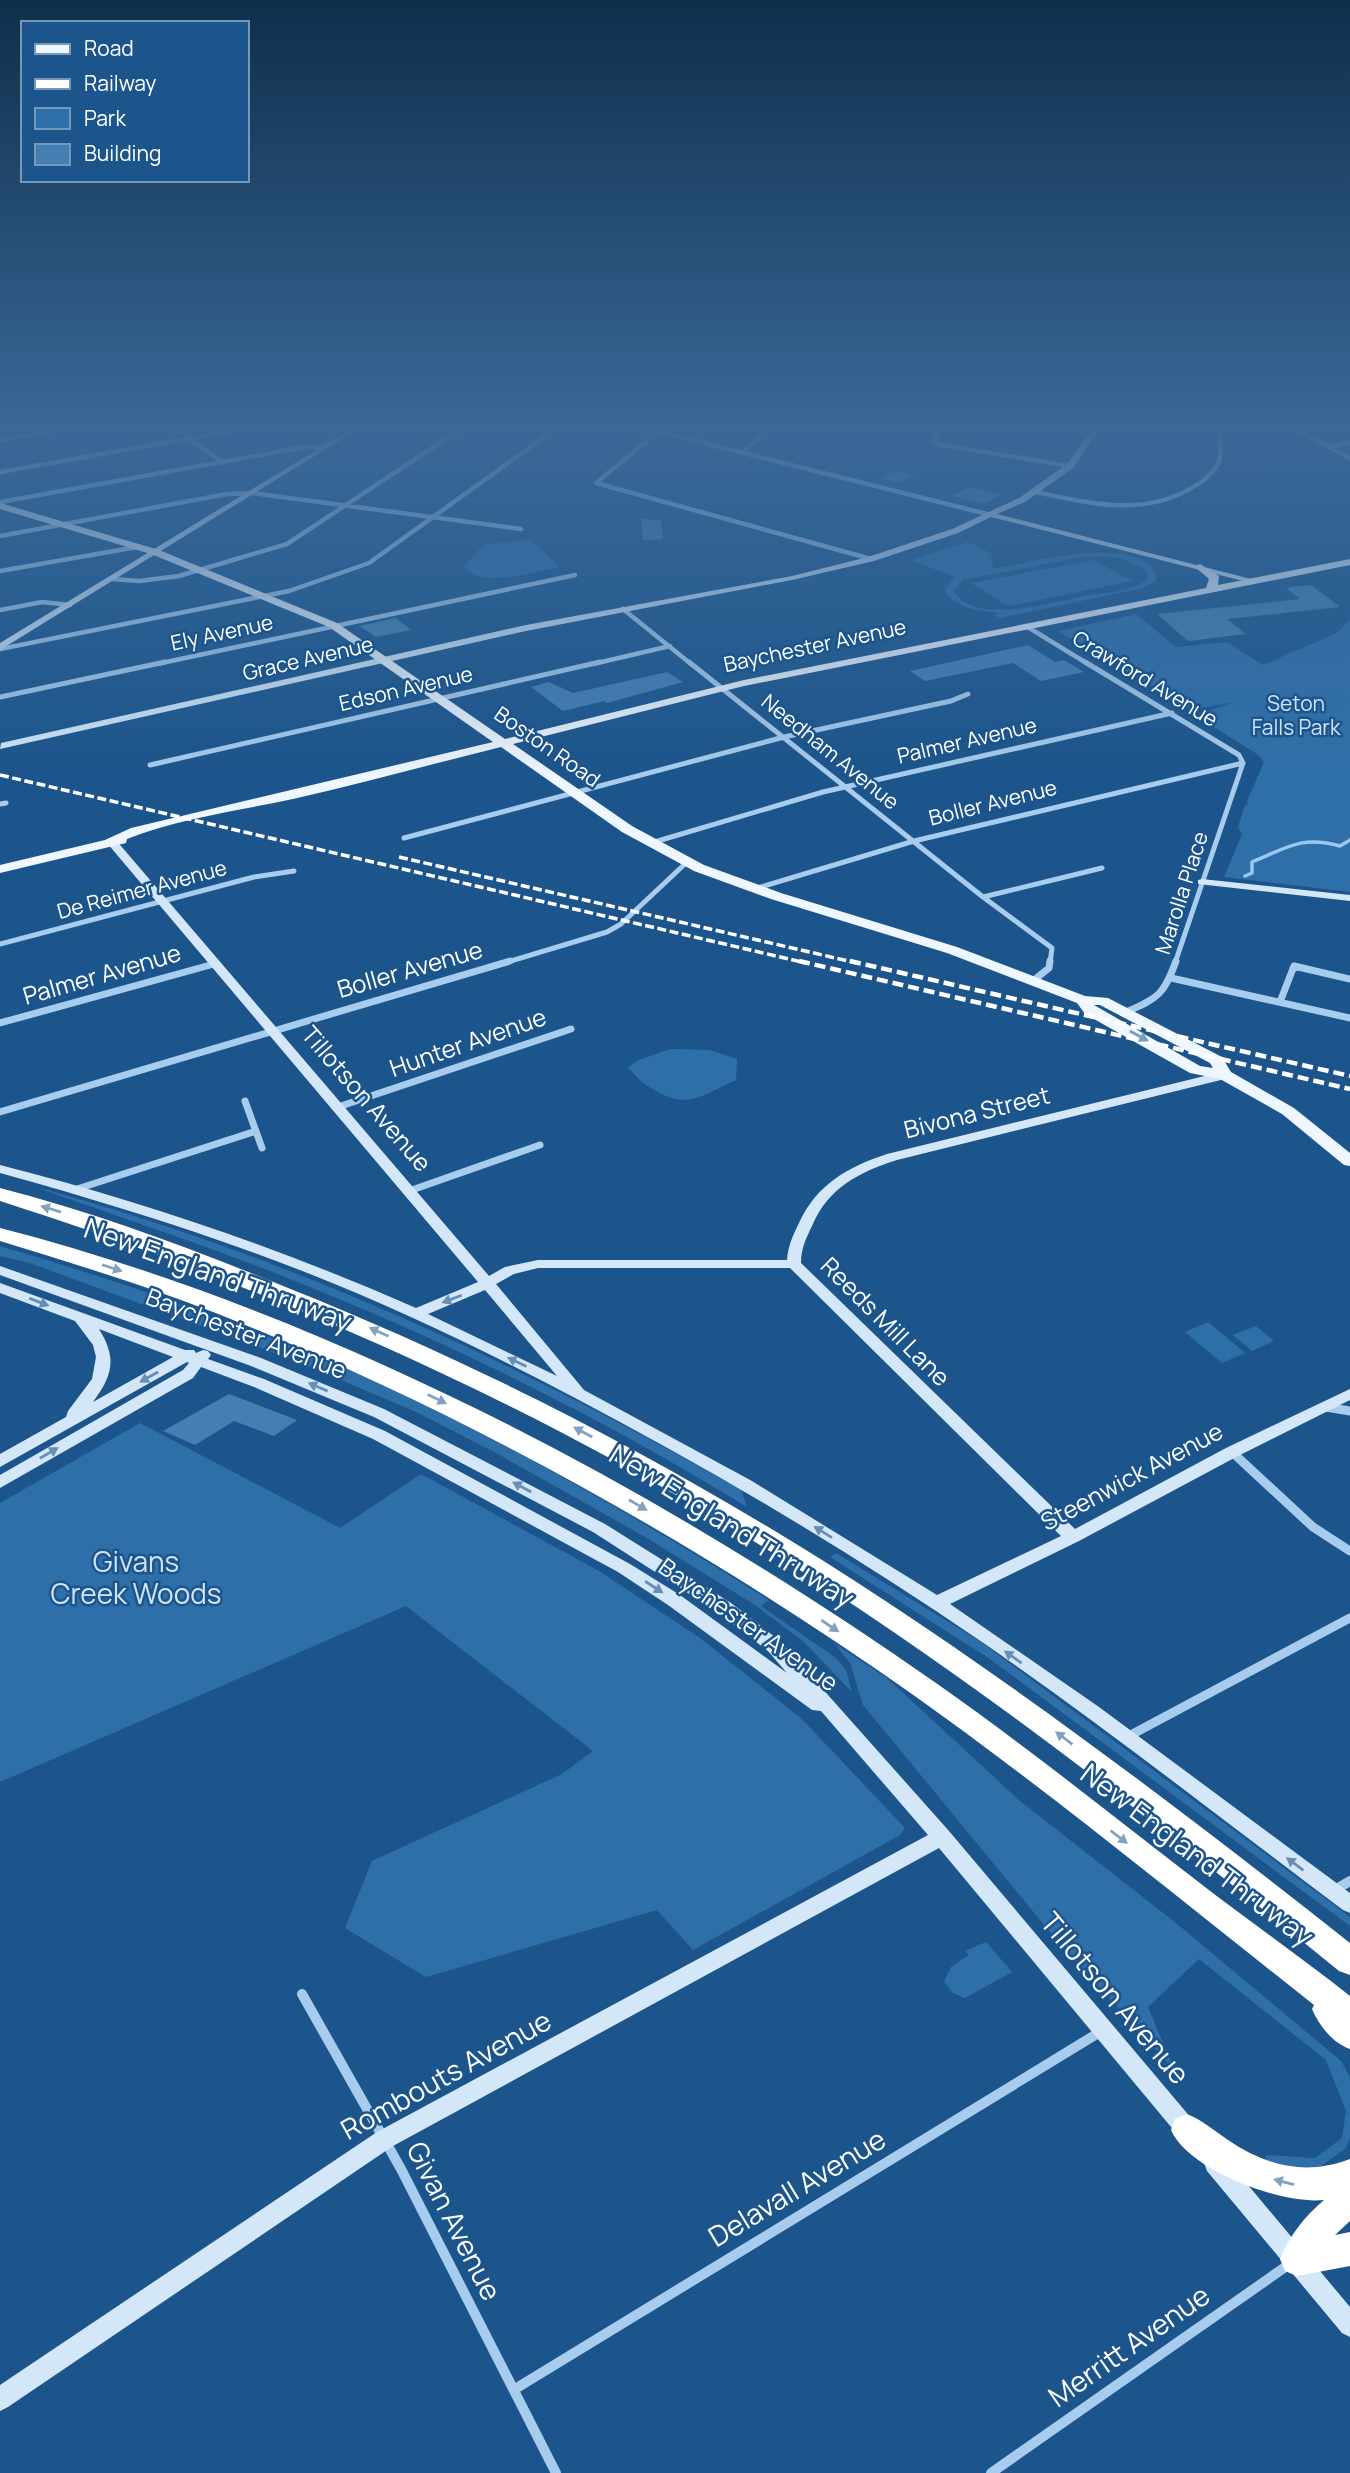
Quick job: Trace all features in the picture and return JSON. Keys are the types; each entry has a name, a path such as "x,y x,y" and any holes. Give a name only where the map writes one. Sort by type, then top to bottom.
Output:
{"highway":[{"name":"New England Thruway","path":"0,1194 179,1252 348,1319 498,1388 667,1478 869,1602 978,1677 1180,1826 1350,1961"},
{"name":"New England Thruway","path":"0,1234 124,1272 295,1336 422,1392 588,1476 738,1566 888,1664 1350,2015"},
{"path":"1291,1968 1350,2035"},
{"path":"1187,2130 1224,2159 1278,2181 1307,2187 1339,2182 1350,2175"},
{"path":"1297,2259 1315,2230 1350,2199"},
{"path":"1297,2259 1350,2249"}],"main road":[{"name":"Boston Road","path":"138,546 333,625 650,844 754,889 921,939 1083,1000 1102,1001 1216,1060 1225,1075"},
{"name":"Baychester Avenue","path":"0,869 270,805 293,795 723,688 1350,562"},
{"path":"1200,567 1215,578 1211,589"},
{"name":"Boston Road","path":"1083,1000 1090,1011 1196,1070 1225,1075 1307,1123 1350,1161"}],"street":[{"path":"0,648 166,545"},
{"path":"112,579 153,580 200,570 282,545"},
{"path":"0,648 265,596 369,563 392,545"},
{"path":"821,545 871,559"},
{"path":"623,610 792,578 871,559 912,545"},
{"path":"1113,545 1248,581"},
{"path":"0,571 138,546"},
{"name":"Ely Avenue","path":"0,697 575,575"},
{"path":"0,610 42,602 71,605"},
{"name":"Needham Avenue","path":"623,610 983,897 1052,948 1049,968 1034,981"},
{"name":"Grace Avenue","path":"1,745 623,610"},
{"name":"Crawford Avenue","path":"1026,626 1172,713 1239,755 1243,762"},
{"name":"Edson Avenue","path":"150,765 670,646"},
{"path":"404,838 784,737 951,701 968,694"},
{"name":"Palmer Avenue","path":"650,844 846,786 1172,713"},
{"name":"Boller Avenue","path":"754,889 914,841 1243,762"},
{"name":"Marolla Place","path":"1126,1012 1156,998 1166,989 1243,762"},
{"name":"Tillotson Avenue","path":"111,841 270,1031 581,1393"},
{"name":"Boller Avenue","path":"0,1112 607,932 629,917 687,862"},
{"path":"983,897 1102,867"},
{"name":"De Reimer Avenue","path":"0,944 254,877 294,871"},
{"path":"1202,882 1350,898"},
{"name":"Palmer Avenue","path":"0,1023 214,964"},
{"path":"1280,1003 1294,966 1350,979"},
{"path":"1171,978 1350,1018"},
{"name":"Hunter Avenue","path":"338,1107 570,1029"},
{"name":"Bivona Street","path":"794,1264 793,1252 810,1211 830,1186 853,1170 891,1157 1225,1075"},
{"path":"245,1101 262,1148"},
{"path":"74,1190 256,1131"},
{"path":"409,1191 540,1145"},
{"name":"New England Thruway","path":"0,1169 74,1190 248,1248 416,1313 581,1393 759,1492 936,1603 1127,1738 1350,1904"},
{"name":"Reeds Mill Lane","path":"416,1313 471,1292 510,1269 557,1263 794,1264 1073,1537"},
{"name":"Baychester Avenue","path":"0,1270 305,1381 402,1424 649,1557 725,1608 774,1646 831,1714"},
{"name":"Baychester Avenue","path":"0,1288 192,1358 355,1423 575,1539 674,1600 831,1714"},
{"path":"65,1424 102,1376 105,1361 99,1336 79,1316"},
{"path":"0,1461 192,1358 210,1345"},
{"path":"0,1482 188,1374 192,1358"},
{"name":"Steenwick Avenue","path":"936,1603 1073,1537 1321,1406 1350,1394"},
{"path":"1321,1406 1350,1411"},
{"path":"1232,1452 1313,1527 1350,1551"},
{"path":"1127,1738 1350,1618"},
{"name":"Tillotson Avenue","path":"831,1714 942,1837 1350,2325"},
{"name":"Rombouts Avenue","path":"0,2399 385,2140 942,1837"},
{"path":"1333,1892 1350,1881"},
{"name":"Givan Avenue","path":"302,1994 385,2140 556,2473"},
{"name":"Delavall Avenue","path":"515,2389 1104,2030"},
{"name":"Merritt Avenue","path":"990,2473 1297,2259"}],"green space":[{"path":"483,545 537,545 558,565 556,568 495,578 472,574 464,567"},
{"path":"957,545 975,545 991,553 994,569 1056,557 1107,553 1129,556 1147,563 1157,576 1155,582 1139,589 1000,618 994,615 999,613 968,608 954,601 945,589 955,577 911,560","holes":["1087,556 1120,558 1146,570 1148,578 1135,586 1015,609 978,607 964,602 954,591 963,580"]},
{"path":"1094,560 1132,581 1008,606 971,583"},
{"name":"Seton Falls Park","path":"1136,614 1176,647 1227,642 1263,665 1337,633 1350,620 1350,892 1224,877 1242,834 1238,827 1245,805 1248,804 1264,762 1257,754 1195,715 1234,702 1192,710 1058,631"},
{"path":"670,1049 709,1050 737,1059 736,1080 697,1098 679,1100 649,1087 628,1067 639,1060"},
{"path":"32,1186 217,1244 396,1315 484,1355 656,1443 741,1490 747,1507 570,1407 387,1319 262,1268"},
{"path":"0,1246 217,1317 323,1359 471,1428 600,1498 769,1600 761,1606 836,1658 846,1670 852,1692 804,1642 755,1605 647,1538 498,1454 416,1412 299,1362 30,1263 0,1256"},
{"path":"1208,1322 1245,1353 1222,1363 1185,1332"},
{"path":"1256,1326 1274,1341 1252,1351 1233,1335"},
{"name":"Givans Creek Woods","path":"140,1423 340,1528 421,1474 599,1571 700,1638 802,1719 905,1828 900,1835 693,1950 657,1910 426,1977 345,1928 372,1861 562,1774 593,1751 406,1606 0,1782 0,1503"},
{"path":"836,1553 981,1642 1350,1917 1350,1926 990,1659 830,1557"},
{"path":"834,1643 888,1679 1020,1801 1176,1923 1341,2061 1350,2077 1350,2139 1345,2149 1318,2168 1296,2171 1265,2163 1266,2155 1315,2158 1342,2138 1346,2111 1326,2060 1199,1959 1148,2007 1175,2071 1050,1932 863,1705 850,1663"},
{"path":"986,1942 1012,1972 965,1998 953,1993 944,1982 951,1967 969,1955 965,1951"}],"building":[{"path":"1311,585 1340,607 1227,619 1246,634 1188,641 1157,614 1300,599 1286,588"},
{"path":"396,618 411,630 376,637 359,626"},
{"path":"1028,645 1055,662 1064,660 1084,672 1041,681 1013,663 925,681 910,671"},
{"path":"667,672 683,682 607,703 604,701 563,711 531,687 549,682 573,693"},
{"path":"229,1394 297,1420 274,1436 234,1421 195,1445 163,1431"}],"waterway":[{"path":"1245,876 1252,873 1252,862 1285,848 1315,842 1340,846 1350,840"}],"railway":[{"path":"0,775 806,963"},
{"path":"399,857 857,963"},
{"path":"799,961 1350,1089"},
{"path":"850,961 1350,1076"}]}
